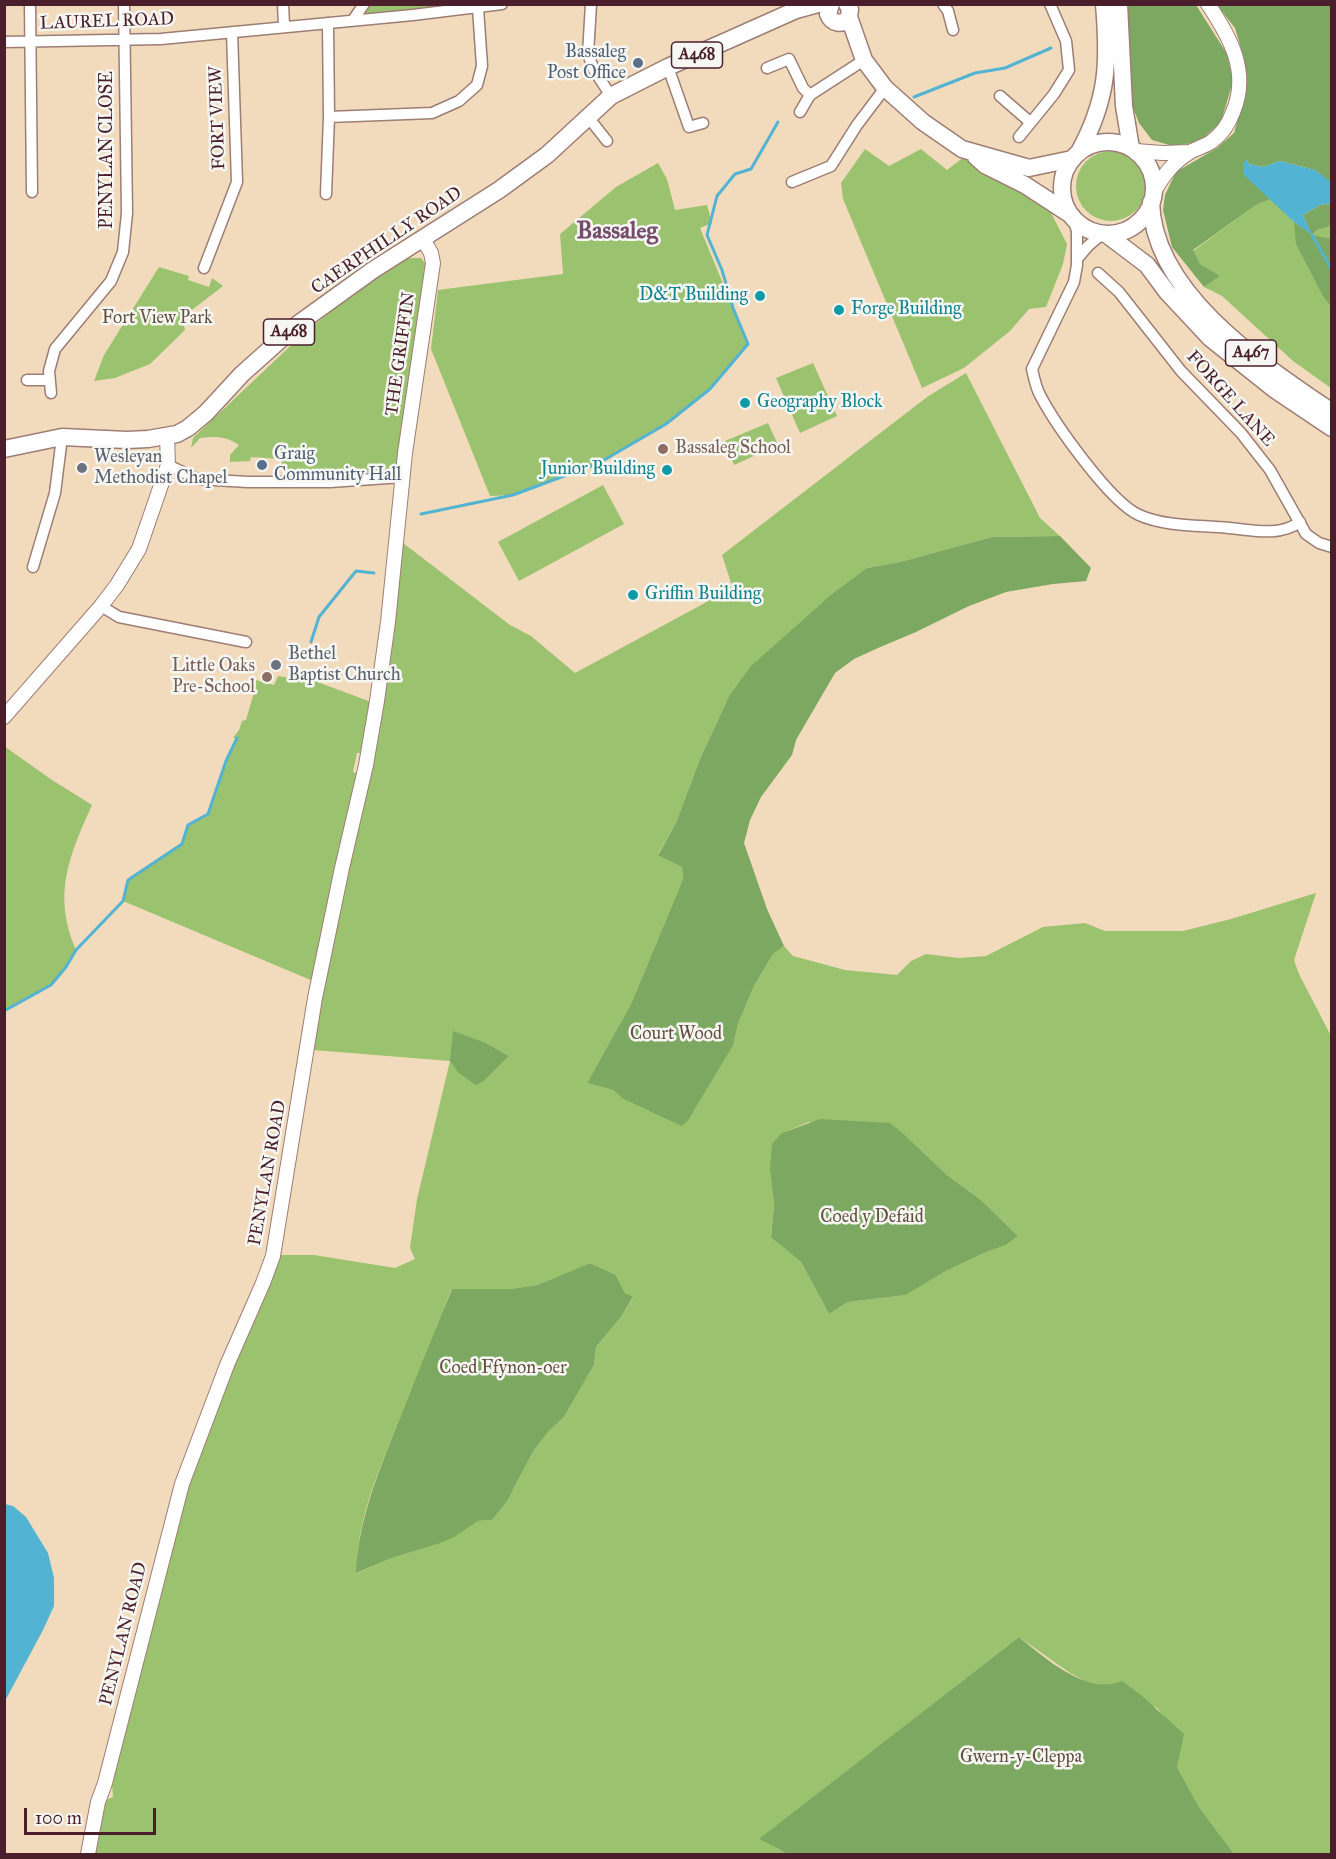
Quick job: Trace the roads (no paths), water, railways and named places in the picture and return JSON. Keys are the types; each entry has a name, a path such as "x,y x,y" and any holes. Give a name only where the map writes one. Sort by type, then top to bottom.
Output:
{"main road":[{"name":"CAERPHILLY ROAD","path":"4,449 62,437 128,440 167,436 189,428 242,374 298,324 373,270 499,190 547,155 611,96 668,67 807,6 818,4"},
{"path":"1072,217 1063,197 1063,177 1097,116 1103,94 1107,41 1104,4"},
{"path":"1119,4 1124,106 1133,150"},
{"name":"CAERPHILLY ROAD","path":"784,17 841,12"},
{"path":"841,12 864,60 885,88 923,122 962,149 1029,168 1075,156 1086,147 1104,142 1123,144 1133,150 1149,169 1152,197 1148,210 1137,223 1123,231 1105,234 1087,229 1025,185 985,165 968,151"},
{"name":"A467","path":"1152,197 1152,218 1158,244 1179,282 1231,337 1282,378 1332,412"},
{"name":"A467","path":"1105,234 1147,265 1167,292 1210,338 1274,389 1332,428"}],"street":[{"path":"30,4 32,192"},
{"name":"PENYLAN CLOSE","path":"51,393 49,371 56,349 111,281 123,252 127,213 124,4"},
{"path":"283,4 284,26"},
{"path":"353,20 364,4"},
{"name":"LAUREL ROAD","path":"4,42 161,39 502,4"},
{"path":"591,4 588,54 594,70 611,96"},
{"path":"943,4 948,11 953,30"},
{"path":"1019,137 1054,94 1069,70 1066,41 1050,4"},
{"path":"1152,197 1164,174 1190,152 1211,142 1221,133 1230,119 1238,95 1239,68 1235,53 1230,38 1208,4"},
{"path":"329,117 432,113 459,101 477,86 482,66 478,8"},
{"path":"326,194 329,117 328,22"},
{"name":"FORT VIEW","path":"204,268 237,182 232,32"},
{"path":"767,68 789,59 802,88 810,95"},
{"path":"800,112 810,95 864,60"},
{"path":"668,67 688,127 703,123"},
{"path":"792,182 831,166 857,124 885,88"},
{"path":"1000,96 1030,122"},
{"path":"588,117 607,141"},
{"path":"1133,150 1162,153 1190,152"},
{"path":"1072,217 1077,231 1074,282 1032,369 1039,393 1058,425 1106,487 1123,505 1137,514 1176,524 1272,532 1290,529 1300,522"},
{"path":"1077,259 1088,246 1105,234"},
{"name":"THE GRIFFIN","path":"402,477 433,263 431,253 423,238"},
{"name":"FORGE LANE","path":"1098,273 1119,292 1181,370 1241,433 1270,470 1306,534 1319,543 1332,547"},
{"path":"27,380 49,380"},
{"path":"4,717 101,606 139,549 168,465 167,436"},
{"path":"33,567 55,493 62,437"},
{"path":"168,465 197,479 248,482 325,482 402,477"},
{"name":"PENYLAN ROAD","path":"88,1854 98,1802 105,1783 182,1484 227,1365 273,1256 315,998 366,765 377,701 389,610 402,477"},
{"path":"101,606 119,617 246,642"}],"water":[{"path":"1247,159 1249,164 1263,167 1280,161 1315,170 1331,182 1331,203 1320,205 1303,215 1312,235 1294,222 1243,174 1243,164"},
{"path":"5,1504 13,1506 26,1517 48,1553 54,1578 54,1606 5,1701"}],"waterway":[{"path":"914,97 975,73 1005,68 1051,48"},
{"path":"421,514 513,495 599,463 666,424 710,389 748,344 707,235 717,196 735,174 751,169 778,122"},
{"path":"1312,235 1332,270"},
{"path":"311,642 319,617 356,571 374,573"},
{"path":"4,1011 51,985 76,950 123,901 128,880 182,844 188,825 208,814 226,761 237,738"}],"place":[{"name":"Bassaleg Post Office","path":"638,63"},
{"name":"D&T Building","path":"760,296"},
{"name":"Forge Building","path":"839,310"},
{"name":"Geography Block","path":"745,403"},
{"name":"Bassaleg School","path":"663,449"},
{"name":"Graig Community Hall","path":"262,465"},
{"name":"Wesleyan Methodist Chapel","path":"82,468"},
{"name":"Junior Building","path":"667,470"},
{"name":"Griffin Building","path":"633,595"},
{"name":"Bethel Baptist Church","path":"276,665"},
{"name":"Little Oaks Pre-School","path":"267,677"}],"district":[{"name":"Bassaleg","path":"617,232"}],"park label":[{"name":"Fort View Park","path":"157,319"},
{"name":"Court Wood","path":"676,1035"},
{"name":"Coed y Defaid","path":"872,1218"},
{"name":"Coed Ffynon-oer","path":"503,1369"},
{"name":"Gwern-y-Cleppa","path":"1021,1758"}]}
